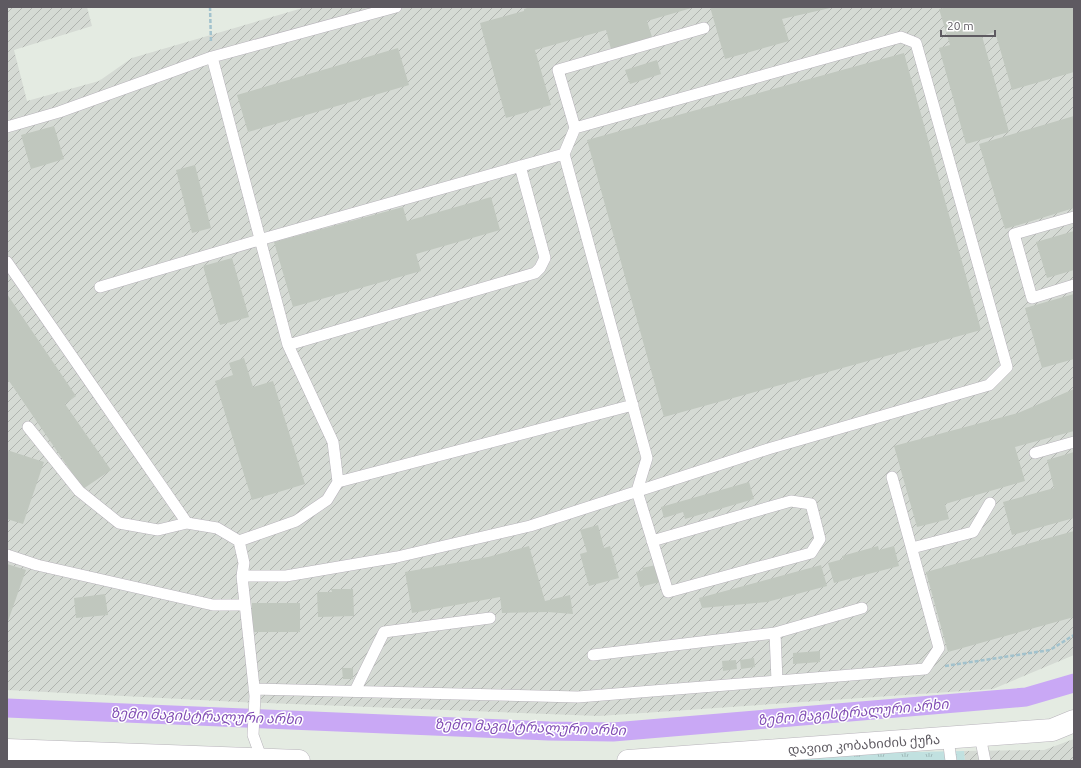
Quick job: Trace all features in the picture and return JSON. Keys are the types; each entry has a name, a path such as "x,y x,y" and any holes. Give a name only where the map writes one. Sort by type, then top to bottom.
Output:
{"street":[{"name":"დავით კობახიძის ქუჩა","path":"628,761 1052,730 1074,722"},
{"path":"7,750 299,761"}],"lane":[{"path":"7,127 59,112 212,57 356,12 396,7"},
{"path":"652,541 791,501 811,504 820,539 811,553 668,592 652,541 637,491 647,458 564,154 575,128 558,70 704,28"},
{"path":"242,576 286,576 397,557 530,526 768,448 989,385 1007,367 916,43 901,37 575,128"},
{"path":"212,57 288,345 333,442 338,482 327,500 296,521 239,541"},
{"path":"100,288 260,240 564,154"},
{"path":"288,345 535,273 540,268 545,258 520,166"},
{"path":"1074,217 1014,234 1032,298 1074,285"},
{"path":"7,262 187,523"},
{"path":"338,482 633,405"},
{"path":"28,427 79,491 119,523 158,530 187,523 217,528 239,541 244,563 242,576 255,692 253,735 262,760"},
{"path":"1035,453 1074,442"},
{"path":"255,692 356,691 578,697 924,669 939,648 892,477"},
{"path":"912,548 973,532 990,503"},
{"path":"7,555 37,565 213,605 245,606"},
{"path":"593,655 775,633 862,608"},
{"path":"356,691 384,632 490,618"},
{"path":"775,633 777,681"},
{"path":"980,736 985,761"},
{"path":"948,738 951,761"}],"path":[{"path":"210,7 212,57"},
{"path":"924,669 1050,650 1074,635"}],"shaded area":[{"path":"7,7 87,7 92,26 14,50 27,101 99,81 132,58 306,7 1074,7 1074,655 993,689 599,716 239,702 7,690"},
{"path":"1074,739 1074,761 965,761 964,751 1044,750"}],"green space":[{"path":"964,751 965,761 784,761 863,753"}],"building":[{"path":"530,7 695,7 647,21 652,37 611,49 606,30 535,50 551,105 506,118 480,23 524,11 524,9"},
{"path":"710,7 830,8 782,19 789,41 725,59"},
{"path":"948,7 1074,7 1074,72 1012,90 995,32 982,36 1009,132 966,144 939,48 950,45 939,9"},
{"path":"398,48 409,85 248,132 237,95"},
{"path":"904,53 981,330 664,417 587,140"},
{"path":"657,60 661,74 630,84 625,70"},
{"path":"1074,116 1074,208 1005,229 979,144"},
{"path":"54,126 64,159 31,169 21,135"},
{"path":"195,165 211,228 192,233 176,170"},
{"path":"491,197 500,230 416,254 421,271 293,307 274,242 403,207 407,221"},
{"path":"1074,231 1074,270 1047,278 1036,242"},
{"path":"232,258 249,317 220,325 203,266"},
{"path":"7,294 76,396 65,404 111,470 83,489 9,381 7,383"},
{"path":"1074,294 1074,359 1042,368 1025,308"},
{"path":"244,358 253,387 273,381 305,484 252,500 215,381 233,375 229,363"},
{"path":"1074,389 1074,431 1015,447 1025,481 945,504 949,519 917,527 894,446 1018,413"},
{"path":"7,450 44,462 23,524 7,519"},
{"path":"1074,452 1074,518 1012,535 1003,502 1054,488 1047,460"},
{"path":"749,482 754,499 685,519 683,512 664,518 661,507"},
{"path":"598,525 604,548 610,546 619,578 589,586 580,554 587,552 580,530"},
{"path":"1074,531 1074,617 948,652 926,572"},
{"path":"529,546 545,601 570,595 573,614 548,612 502,613 500,597 412,613 405,572 488,557"},
{"path":"878,546 879,550 894,546 899,566 834,583 828,563 843,559 842,556"},
{"path":"7,564 26,570 7,624"},
{"path":"656,565 660,582 640,587 636,572 643,570 642,568"},
{"path":"821,565 827,586 767,602 702,608 699,598"},
{"path":"331,589 353,589 354,616 318,617 317,592 332,592"},
{"path":"105,594 108,615 76,618 74,598"},
{"path":"252,603 300,603 300,632 252,632"},
{"path":"820,651 820,662 793,664 793,653"},
{"path":"754,658 755,667 741,669 740,660"},
{"path":"736,660 737,669 723,671 722,661"},
{"path":"342,668 353,668 353,679 343,679"}],"waterway":[{"name":"ზემო მაგისტრალური არხი","path":"7,708 549,731 613,732 1026,697 1074,683"}]}
